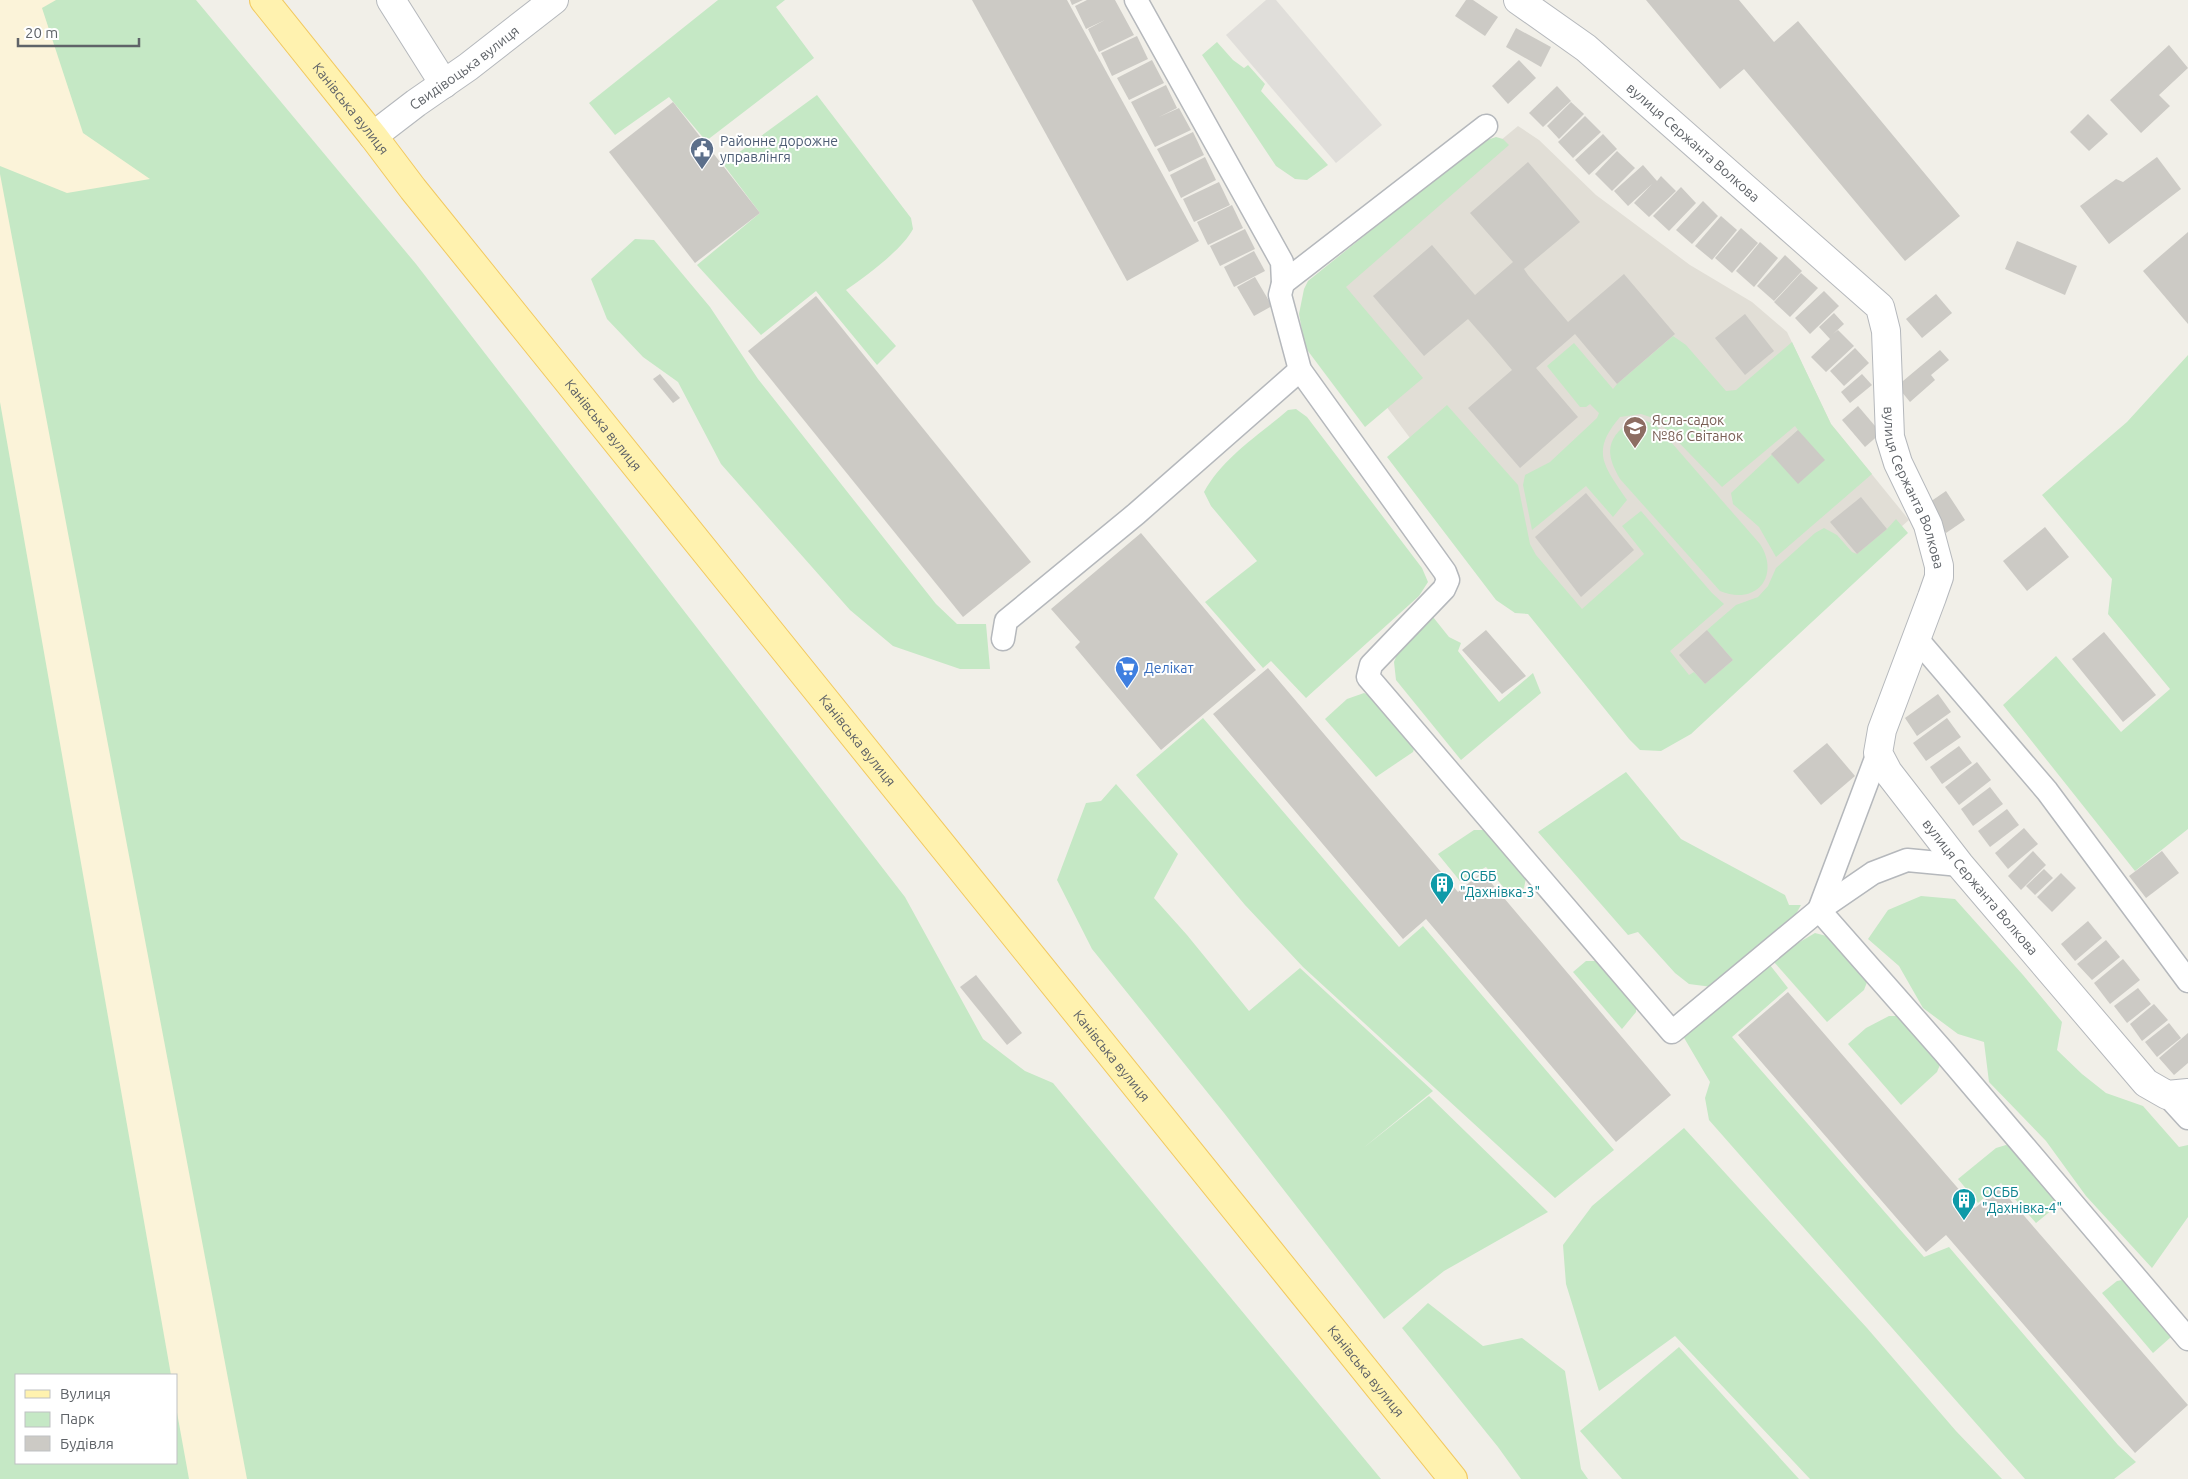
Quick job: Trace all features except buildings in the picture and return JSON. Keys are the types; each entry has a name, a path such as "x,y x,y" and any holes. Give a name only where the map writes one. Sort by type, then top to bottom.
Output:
{"main road":[{"name":"Канівська вулиця","path":"264,0 438,220 1452,1479"}],"street":[{"path":"391,0 444,84"},
{"name":"Свидівоцька вулиця","path":"373,136 554,0"},
{"name":"вулиця Сержанта Волкова","path":"1518,0 1586,48 1880,307 1886,331 1890,437 1898,463 1928,525 1939,566 1939,577 1882,730 1878,753 1888,772 1960,865 2146,1083 2177,1094"}],"lane":[{"path":"1136,0 1282,262 1283,283 1280,295 1283,313 1300,370 1442,564 1448,580 1444,590 1370,665 1368,677 1371,683 1672,1032 1819,910 1873,873 1906,860 1960,865"},
{"path":"1283,283 1486,126"},
{"path":"1003,639 1006,621 1136,514 1300,370"},
{"path":"1916,638 2047,791 2188,980"},
{"path":"1819,910 1878,753"},
{"path":"1819,910 1944,1052 2188,1339"},
{"path":"2177,1094 2188,1118"}],"shaded area":[{"path":"1266,0 1276,0 1382,125 1336,163 1226,35"},
{"name":"Ясла-садок №86 Світанок","path":"1518,126 1539,140 1596,195 1690,265 1752,302 1787,332 1831,424 1909,520 1844,576 1637,740 1307,301"}],"green space":[{"path":"0,0 196,0 416,264 905,897 983,1039 1025,1071 1053,1083 1381,1479 0,1479"},
{"path":"718,0 785,0 776,7 814,58 706,141 669,97 615,135 589,103"},
{"path":"1217,42 1233,60 1244,68 1248,65 1265,84 1261,91 1328,165 1307,180 1295,179 1276,166 1202,55"},
{"path":"817,95 911,218 913,229 901,245 883,262 846,290 896,346 877,365 816,291 761,335 697,265 760,213 723,164"},
{"path":"1496,137 1503,139 1509,145 1346,287 1423,378 1365,427 1305,347 1299,314 1304,289 1308,281 1481,142"},
{"path":"635,239 654,240 710,307 758,379 936,604 957,624 986,624 990,669 960,669 893,646 850,610 721,464 678,382 643,357 607,319 591,279"},
{"path":"1673,336 1686,345 1726,391 1736,390 1792,342 1831,424 1872,474 1776,557 1759,527 1733,504 1731,493 1798,430 1795,426 1722,487 1656,419 1641,414 1620,417 1605,440 1603,450 1607,468 1627,500 1613,517 1586,486 1532,530 1523,485 1525,475 1550,462 1597,418 1599,413 1590,404 1586,407 1580,407 1547,366 1574,343 1613,389"},
{"path":"2188,355 2188,829 2135,871 2003,705 2056,656 2121,732 2170,689 2108,614 2112,579 2042,495 2127,422"},
{"path":"1447,405 1518,485 1530,544 1536,555 1582,609 1644,554 1622,526 1641,511 1712,593 1724,604 1670,651 1689,675 1694,672 1705,684 1733,660 1707,630 1736,605 1758,597 1768,586 1776,568 1815,533 1824,528 1837,535 1852,552 1857,554 1896,519 1908,533 1691,734 1661,751 1640,750 1528,614 1515,613 1496,600 1387,457"},
{"path":"1296,409 1307,417 1422,568 1428,582 1419,596 1306,698 1271,661 1263,668 1205,602 1257,561 1211,506 1204,492 1221,468 1242,447 1288,410"},
{"path":"1632,420 1646,421 1657,426 1760,544 1766,556 1768,567 1766,577 1761,586 1744,595 1733,595 1720,591 1620,479 1612,461 1611,446 1617,433"},
{"path":"1433,617 1449,637 1461,643 1458,651 1499,702 1533,673 1541,693 1461,760 1396,680 1394,662 1399,649"},
{"path":"1364,693 1373,697 1415,745 1413,752 1376,777 1325,719 1347,699"},
{"path":"1203,718 1399,947 1423,926 1614,1150 1555,1198 1303,967 1245,905 1136,775"},
{"path":"1626,772 1681,839 1785,895 1789,905 1801,905 1791,923 1712,987 1689,984 1675,973 1638,932 1628,935 1538,832"},
{"path":"1116,784 1178,854 1154,898 1249,1011 1300,968 1433,1091 1362,1149 1429,1096 1548,1212 1444,1271 1384,1319 1224,1113 1092,949 1057,880 1086,803 1101,801"},
{"path":"1474,830 1483,830 1490,834 1526,878 1524,888 1513,898 1486,867 1460,881 1438,854"},
{"path":"1921,896 1955,899 2062,1022 2057,1050 2082,1074 2106,1093 2143,1106 2179,1147 2188,1145 2188,1217 2152,1268 2086,1196 2046,1141 1989,1082 1984,1042 1958,1034 1923,1008 1899,966 1868,939 1888,910"},
{"path":"1815,933 1838,939 1869,977 1864,990 1827,1022 1774,962 1793,946"},
{"path":"1766,960 1788,988 1732,1037 1924,1257 1949,1247 2118,1445 2136,1462 2114,1479 2025,1479 1709,1120 1705,1098 1710,1082 1683,1036"},
{"path":"1586,961 1595,961 1636,1006 1636,1012 1622,1029 1573,972"},
{"path":"1889,1016 1900,1016 1942,1060 1937,1072 1901,1105 1848,1044 1866,1028"},
{"path":"1684,1128 1867,1328 1956,1431 2002,1479 1810,1479 1675,1336 1599,1391 1566,1284 1563,1245 1592,1206"},
{"path":"2006,1145 2018,1149 2055,1190 2053,1209 2036,1223 2001,1183 1978,1203 1958,1179 1996,1148"},
{"path":"2127,1279 2169,1327 2171,1337 2153,1353 2102,1293 2117,1281"},
{"path":"1428,1303 1483,1346 1522,1338 1565,1371 1581,1469 1588,1479 1521,1479 1498,1447 1402,1328"},
{"path":"1679,1347 1799,1479 1622,1479 1580,1431"}],"sand":[{"path":"0,0 56,0 42,8 83,133 150,179 67,193 0,166"},
{"path":"0,174 247,1479 189,1479 178,1418 178,1374 171,1374 0,402"}],"place":[{"name":"Районне дорожне управлінгя","path":"702,170"},
{"name":"Ясла-садок №86 Світанок","path":"1635,449"},
{"name":"Делікат","path":"1127,689"},
{"name":"ОСББ \"Дахнівка-3\"","path":"1442,905"},
{"name":"ОСББ \"Дахнівка-4\"","path":"1964,1221"}]}
